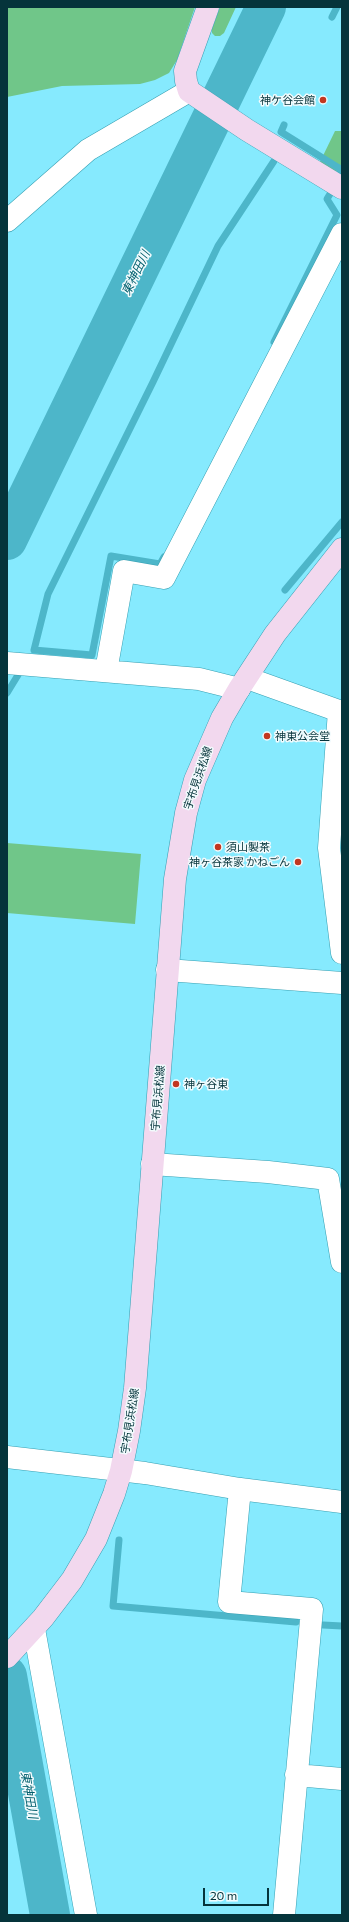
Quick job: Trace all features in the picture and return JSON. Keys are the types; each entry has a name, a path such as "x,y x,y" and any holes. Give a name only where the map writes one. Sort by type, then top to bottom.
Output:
{"main road":[{"path":"208,7 186,70 186,81 193,94 246,130 342,188"},
{"name":"宇布見浜松線","path":"7,1657 58,1600 85,1560 106,1516 121,1471 129,1431 135,1388 175,879 179,845 195,780 208,749 243,683 275,634 342,549"}],"street":[{"path":"7,221 88,150 193,94"},
{"path":"106,671 124,571 164,578 342,234"},
{"path":"7,663 243,683 340,711 329,848 342,953"},
{"path":"167,970 342,983"},
{"path":"152,1164 268,1172 328,1179 342,1262"},
{"path":"7,1458 146,1473 240,1489 342,1502"},
{"path":"240,1489 229,1602 312,1609 284,1915"},
{"path":"30,1632 86,1915"},
{"path":"296,1775 342,1779"}],"green space":[{"path":"7,7 195,7 177,60 169,73 155,80 140,84 62,86 7,97"},
{"path":"220,7 236,7 224,33 220,36 215,36 212,33 212,29"},
{"path":"335,131 342,131 342,172 334,171 320,162"},
{"path":"7,843 141,854 135,924 7,913"}],"waterway":[{"name":"東神田川","path":"7,540 266,7"},
{"path":"332,17 337,7"},
{"path":"284,125 281,132 342,170 340,173"},
{"path":"164,557 160,564 111,556 92,655 34,650 48,594 153,382 218,246 274,161"},
{"path":"274,342 337,215 327,199 330,194"},
{"path":"285,590 342,522"},
{"path":"7,693 18,675"},
{"path":"119,1540 113,1606 296,1622"},
{"path":"323,1625 342,1626"},
{"name":"東神田川","path":"7,1676 50,1915"},
{"path":"7,1726 16,1725"}],"place":[{"name":"神ケ谷会館","path":"323,100"},
{"name":"神東公会堂","path":"267,736"},
{"name":"須山製茶","path":"218,847"},
{"name":"神ヶ谷茶家 かねごん","path":"298,862"},
{"name":"神ヶ谷東","path":"176,1084"}]}
